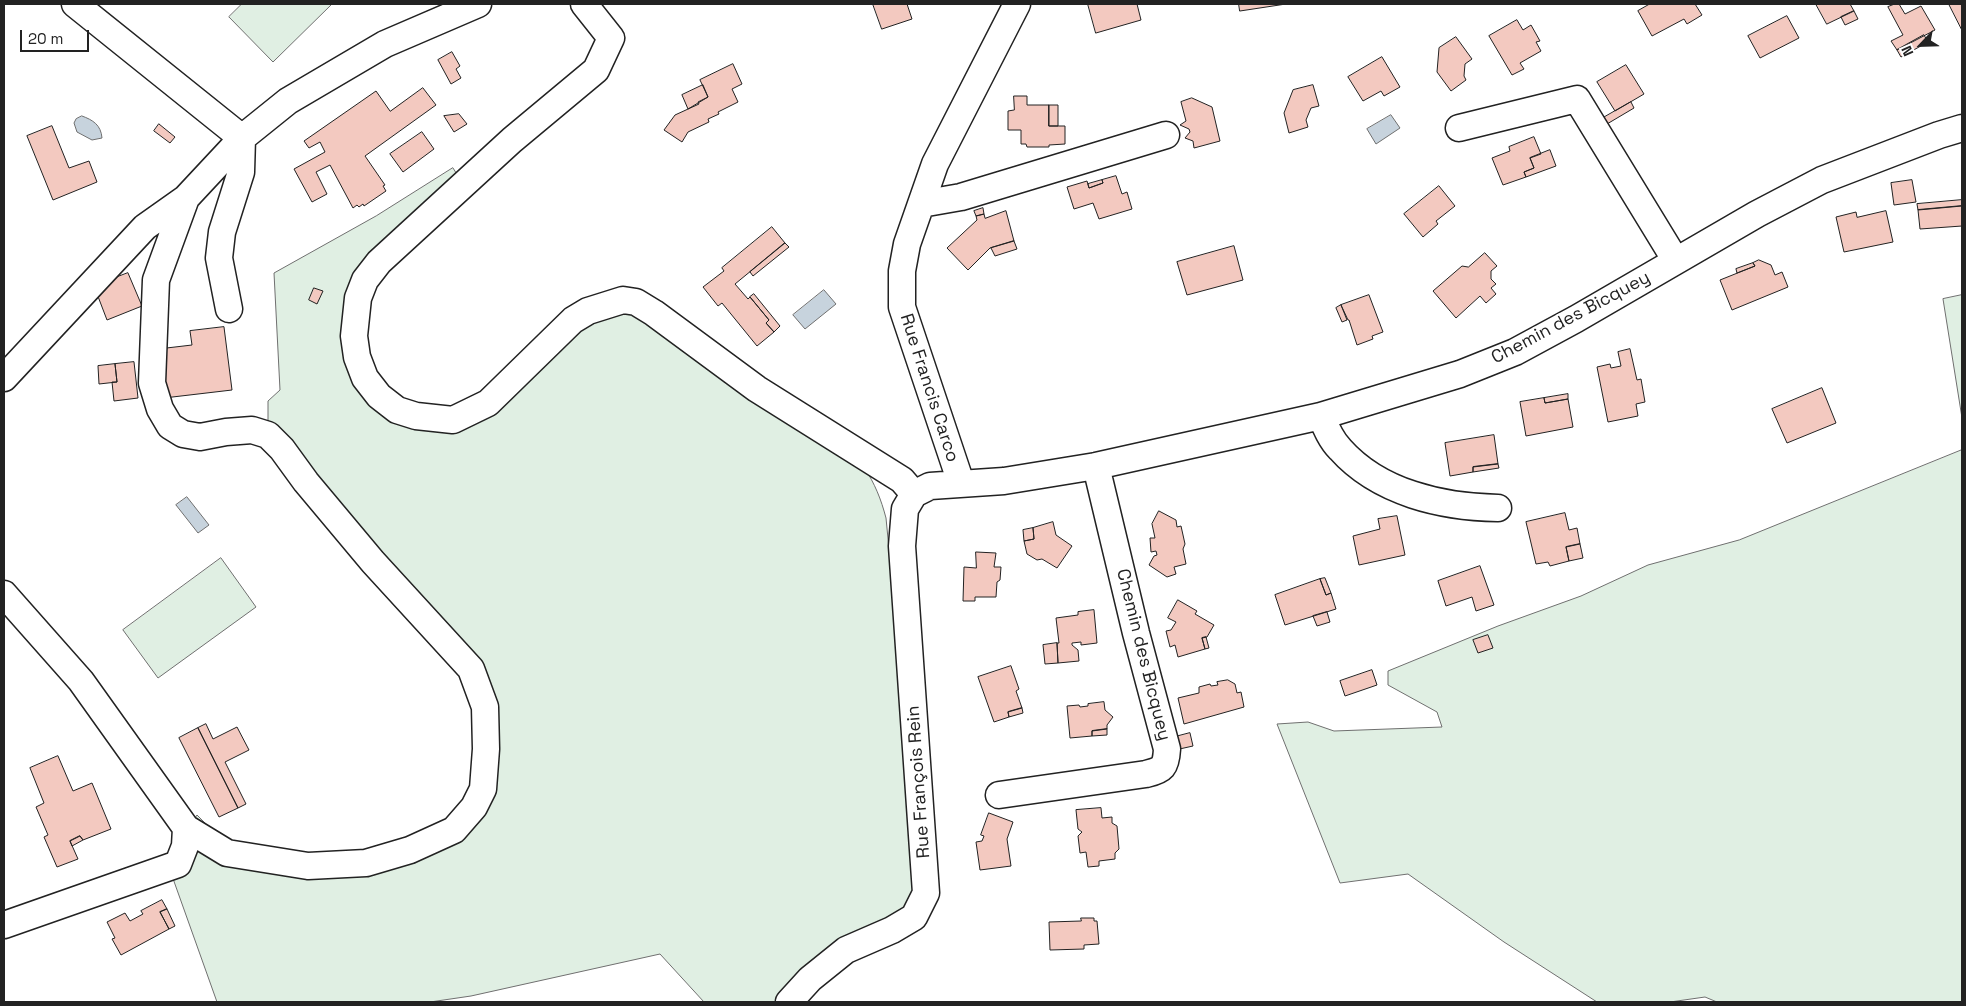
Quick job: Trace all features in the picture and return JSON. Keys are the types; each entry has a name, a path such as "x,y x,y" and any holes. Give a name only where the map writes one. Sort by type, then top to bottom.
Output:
{"street":[{"path":"75,4 242,138"},
{"path":"4,378 145,226 186,198 242,138 288,102 386,44 478,4"},
{"path":"584,4 611,38 596,70 512,140 378,262 366,280 358,298 354,336 357,357 365,378 379,396 397,410 416,416 453,420 488,403 573,320 588,311 622,300 636,302 654,313 757,389 902,480 914,494"},
{"name":"Rue Francis Carco","path":"961,483 902,308 902,271 906,244 935,164 1017,4"},
{"path":"1459,128 1577,99 1676,261"},
{"name":"Chemin des Bicquey","path":"914,494 930,486 1004,480 1096,466 1321,416 1460,374 1515,352 1757,214 1822,180 1962,128"},
{"path":"921,204 961,197 1166,135"},
{"path":"229,309 219,258 222,232 241,172 242,138"},
{"path":"4,925 178,864 227,853 308,866 366,863 410,850 454,830 474,807 483,789 486,749 486,707 471,670 373,562 306,482 282,449 268,435 252,430 200,436 183,434 170,426 160,409 152,383 153,318 156,280 186,198"},
{"path":"1321,416 1332,439 1348,458 1392,486 1405,492 1447,504 1474,508 1498,508"},
{"name":"Chemin des Bicquey","path":"999,795 1146,774 1160,771 1166,762 1167,749 1136,633 1096,466"},
{"name":"Rue François Rein","path":"790,1002 810,979 846,950 892,930 914,917 926,893 902,546 905,509 914,494"},
{"path":"4,594 81,681 186,828 227,853"},
{"path":"178,864 185,846 186,828"}],"green space":[{"path":"242,4 332,4 273,62 229,17"},
{"path":"453,168 460,179 373,257 359,381 451,426 557,342 614,312 640,315 864,467 880,498 886,518 923,901 779,1002 704,1002 660,954 471,996 430,1002 217,1002 166,859 197,815 215,833 229,842 321,858 392,851 486,798 472,679 268,439 268,401 280,390 274,273 376,216"},
{"path":"1962,295 1962,418 1943,299"},
{"path":"1962,450 1962,1002 1717,1002 1705,997 1670,1002 1597,1002 1504,942 1408,874 1340,883 1277,724 1308,722 1334,731 1442,727 1437,712 1388,685 1388,671 1498,626 1581,596 1648,565 1739,540"},
{"path":"221,558 256,607 158,678 123,630"}],"shaded area":[{"path":"1391,115 1400,128 1376,144 1367,129"},
{"path":"82,116 96,124 102,138 92,140 77,132 74,123 76,119"},
{"path":"824,290 836,304 805,329 793,315"},
{"path":"187,497 209,525 198,533 176,505"}],"building":[{"path":"873,4 907,4 912,19 882,29"},
{"path":"1088,4 1137,4 1141,20 1096,33"},
{"path":"1239,4 1286,4 1240,11"},
{"path":"1650,4 1695,4 1702,15 1687,24 1684,19 1652,36 1638,11"},
{"path":"1816,4 1850,4 1854,11 1827,24"},
{"path":"1899,4 1905,14 1921,6 1935,30 1897,50 1891,41 1903,35 1888,7"},
{"path":"1949,4 1962,4 1962,30"},
{"path":"1854,11 1858,19 1845,25 1841,17"},
{"path":"1787,16 1799,38 1760,58 1748,36"},
{"path":"1517,20 1523,30 1531,25 1540,41 1536,42 1541,51 1520,63 1524,69 1512,75 1489,36"},
{"path":"1924,35 1928,42 1901,57 1897,50"},
{"path":"1456,37 1472,59 1465,64 1464,76 1466,80 1451,91 1437,72 1439,48"},
{"path":"452,52 460,66 456,69 461,78 451,84 438,60"},
{"path":"1382,57 1400,87 1384,96 1381,91 1363,101 1348,77"},
{"path":"733,64 742,84 732,89 738,102 718,112 719,114 708,119 709,122 688,132 682,142 664,130 675,115 699,104 698,102 708,97 700,80"},
{"path":"1626,65 1644,94 1615,111 1597,82"},
{"path":"703,85 708,97 688,109 682,95"},
{"path":"1313,85 1319,106 1311,108 1306,120 1308,127 1289,133 1284,113 1293,90"},
{"path":"423,88 436,105 365,156 385,185 383,186 386,191 364,206 363,204 359,207 357,205 353,208 330,165 316,172 327,194 312,202 294,169 325,152 320,142 309,148 304,141 376,91 390,111"},
{"path":"1014,96 1027,96 1027,105 1049,105 1049,126 1065,126 1065,144 1049,145 1049,147 1027,147 1026,144 1021,144 1021,130 1008,130 1008,111 1014,110"},
{"path":"1192,98 1212,107 1220,141 1194,148 1193,141 1185,138 1190,132 1189,129 1180,125 1186,121 1181,102"},
{"path":"1631,102 1634,108 1607,124 1603,118"},
{"path":"1049,105 1058,105 1058,126 1049,126"},
{"path":"459,114 467,124 454,132 444,116"},
{"path":"159,124 175,137 170,143 154,131"},
{"path":"52,126 69,168 89,161 97,182 53,200 27,136"},
{"path":"422,132 434,149 403,172 390,154"},
{"path":"1534,137 1541,154 1530,158 1534,168 1524,172 1526,177 1503,185 1492,158 1510,151 1509,147"},
{"path":"1550,150 1556,166 1526,177 1524,172 1534,168 1530,158"},
{"path":"1116,176 1122,194 1127,192 1132,209 1099,219 1093,203 1074,209 1067,187 1087,181 1089,188 1103,183 1102,180"},
{"path":"1102,180 1103,183 1089,188 1088,184"},
{"path":"1912,180 1916,202 1894,205 1891,183"},
{"path":"1439,186 1455,206 1436,221 1438,224 1423,237 1404,214"},
{"path":"1962,200 1962,206 1918,210 1917,204"},
{"path":"1962,206 1962,226 1920,229 1918,210"},
{"path":"983,208 984,214 976,216 974,211"},
{"path":"1006,211 1014,241 990,248 968,270 947,248 977,220 976,216 984,214 985,218"},
{"path":"1886,211 1893,242 1844,252 1836,217 1856,212 1857,217"},
{"path":"772,227 785,243 735,284 748,299 750,297 769,320 766,323 774,332 757,346 722,303 718,306 703,287 724,271 722,268"},
{"path":"1014,241 1017,249 995,256 991,248"},
{"path":"785,243 789,247 753,276 750,272"},
{"path":"1234,246 1243,280 1187,295 1177,262"},
{"path":"1485,253 1497,266 1491,271 1491,279 1496,284 1491,288 1496,294 1486,303 1480,296 1456,318 1433,291 1462,266 1468,267"},
{"path":"1759,260 1771,265 1775,275 1782,272 1788,287 1732,310 1720,280 1755,266 1753,263"},
{"path":"1753,263 1755,266 1737,273 1736,269"},
{"path":"128,273 142,306 107,320 94,286"},
{"path":"314,288 323,291 317,304 309,300"},
{"path":"754,294 780,326 774,332 766,323 769,320 750,297"},
{"path":"1369,295 1383,332 1372,336 1373,339 1357,345 1349,320 1341,305"},
{"path":"1341,305 1347,320 1342,322 1336,308"},
{"path":"224,327 232,390 164,398 158,349 192,345 190,331"},
{"path":"1630,349 1637,380 1641,379 1645,402 1636,404 1638,416 1608,422 1597,367 1610,364 1611,368 1621,366 1618,352"},
{"path":"134,362 138,398 114,401 112,382 117,382 115,364"},
{"path":"115,364 117,382 99,384 98,366"},
{"path":"1822,388 1836,423 1787,443 1772,409"},
{"path":"1568,394 1568,399 1545,403 1544,398"},
{"path":"1544,398 1545,403 1568,399 1573,427 1526,436 1520,402"},
{"path":"1494,435 1498,464 1473,467 1473,472 1450,476 1445,443"},
{"path":"1498,464 1499,468 1473,472 1473,467"},
{"path":"1159,511 1176,520 1177,527 1181,526 1185,544 1183,549 1186,564 1174,567 1176,574 1167,577 1149,565 1154,556 1157,555 1156,551 1151,552 1150,538 1155,538 1152,524"},
{"path":"1565,513 1569,530 1577,528 1580,544 1566,547 1569,561 1550,566 1548,562 1536,564 1526,522"},
{"path":"1397,516 1405,555 1359,565 1353,536 1380,529 1378,519"},
{"path":"1053,522 1056,535 1072,546 1057,568 1042,559 1037,560 1027,554 1024,541 1034,539 1033,528"},
{"path":"1033,528 1034,539 1024,541 1023,530"},
{"path":"1580,544 1583,558 1569,561 1566,547"},
{"path":"976,552 996,553 994,567 1001,567 996,597 975,597 975,601 963,601 964,567 976,568"},
{"path":"1480,566 1494,605 1476,611 1472,597 1446,606 1438,581"},
{"path":"1325,578 1331,593 1326,595 1320,579"},
{"path":"1320,579 1326,595 1331,593 1336,609 1285,625 1275,595"},
{"path":"1178,600 1197,611 1195,614 1214,625 1207,637 1202,638 1205,649 1178,657 1175,645 1170,647 1166,631 1171,630 1176,622 1168,618"},
{"path":"1094,610 1097,643 1081,645 1081,642 1072,643 1078,650 1079,661 1058,663 1057,643 1059,643 1056,618 1078,615 1078,612"},
{"path":"1327,612 1330,622 1317,626 1313,616"},
{"path":"1488,635 1493,648 1478,653 1473,640"},
{"path":"1206,637 1209,648 1205,649 1202,638"},
{"path":"1057,643 1058,663 1045,664 1043,645"},
{"path":"1011,666 1019,689 1016,691 1022,708 1008,712 1009,717 994,722 978,677"},
{"path":"1372,670 1377,685 1345,696 1340,681"},
{"path":"1228,680 1235,684 1237,693 1241,692 1244,707 1184,724 1178,698 1199,693 1199,687 1210,684 1211,686 1218,685 1217,682"},
{"path":"1104,702 1105,710 1113,717 1107,725 1107,729 1092,731 1092,736 1070,738 1067,706 1079,705 1080,707"},
{"path":"1022,708 1023,713 1009,717 1008,712"},
{"path":"206,724 213,739 237,727 249,750 225,762 246,804 238,808 198,728"},
{"path":"198,728 238,808 219,817 179,738"},
{"path":"1107,729 1107,735 1092,736 1092,731"},
{"path":"1190,733 1193,746 1175,750 1171,738"},
{"path":"58,756 73,791 92,783 111,829 83,840 80,836 70,841 78,859 57,867 44,837 48,835 36,807 44,803 30,768"},
{"path":"1101,808 1102,818 1112,817 1112,823 1117,826 1119,849 1115,853 1115,859 1099,861 1099,866 1088,867 1086,852 1080,853 1078,836 1082,832 1078,829 1076,810"},
{"path":"989,813 1013,822 1007,839 1011,866 980,870 976,842 982,841 984,836 981,835"},
{"path":"80,836 83,840 72,846 70,841"},
{"path":"162,900 167,909 160,912 169,929 121,955 112,939 115,938 107,922 125,913 130,921 143,914 141,911"},
{"path":"167,909 175,926 169,929 160,912"},
{"path":"1081,918 1094,918 1094,921 1097,921 1099,944 1084,945 1084,949 1050,950 1049,922 1081,921"}]}
